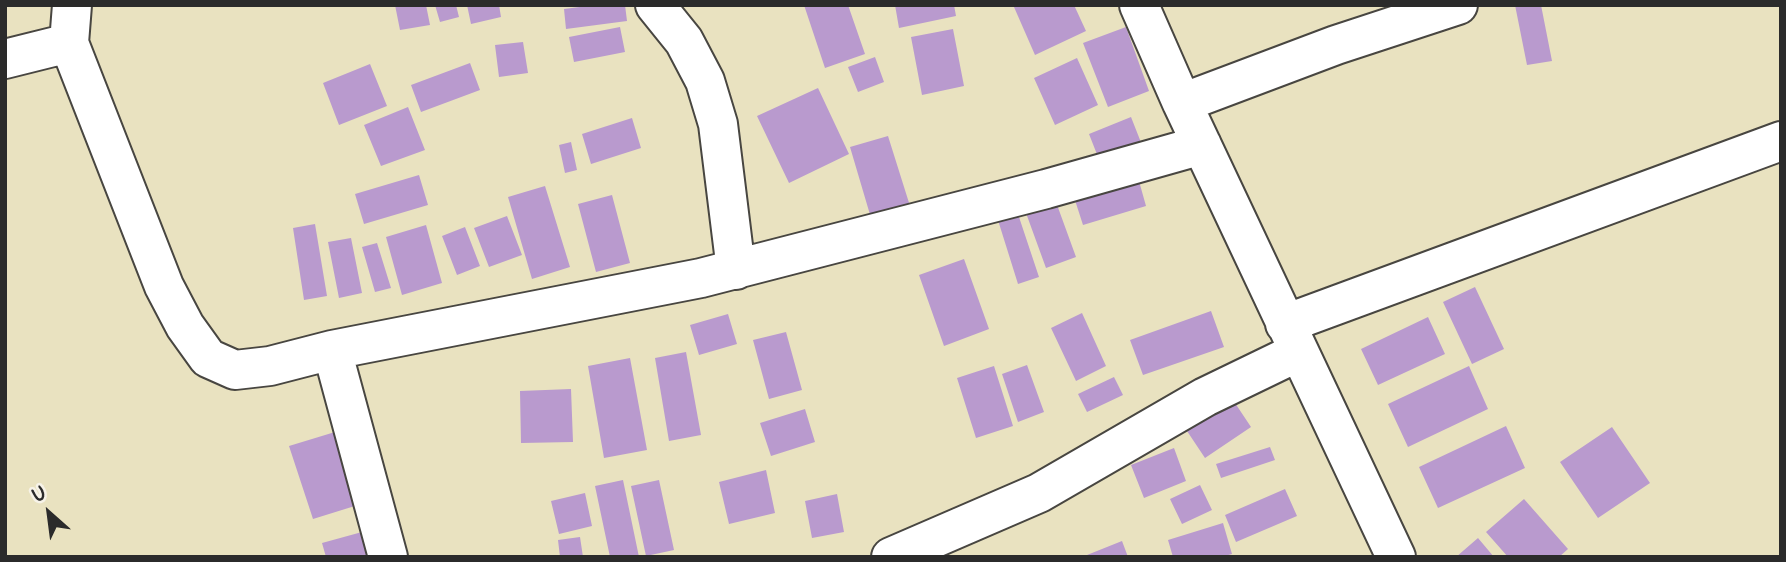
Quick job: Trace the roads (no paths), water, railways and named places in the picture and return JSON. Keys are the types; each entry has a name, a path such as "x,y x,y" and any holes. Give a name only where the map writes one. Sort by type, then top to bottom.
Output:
{"street":[{"path":"72,5 69,43 164,286 185,326 208,358 236,370 270,366 332,350 736,270 1202,145"},
{"path":"655,5 684,41 705,80 718,124 736,270"},
{"path":"1139,5 1182,103 1396,557"},
{"path":"1182,103 1336,45 1458,5"},
{"path":"5,59 69,43"},
{"path":"891,557 1039,493 1205,397 1292,338 1781,141"},
{"path":"332,350 388,557"}]}
